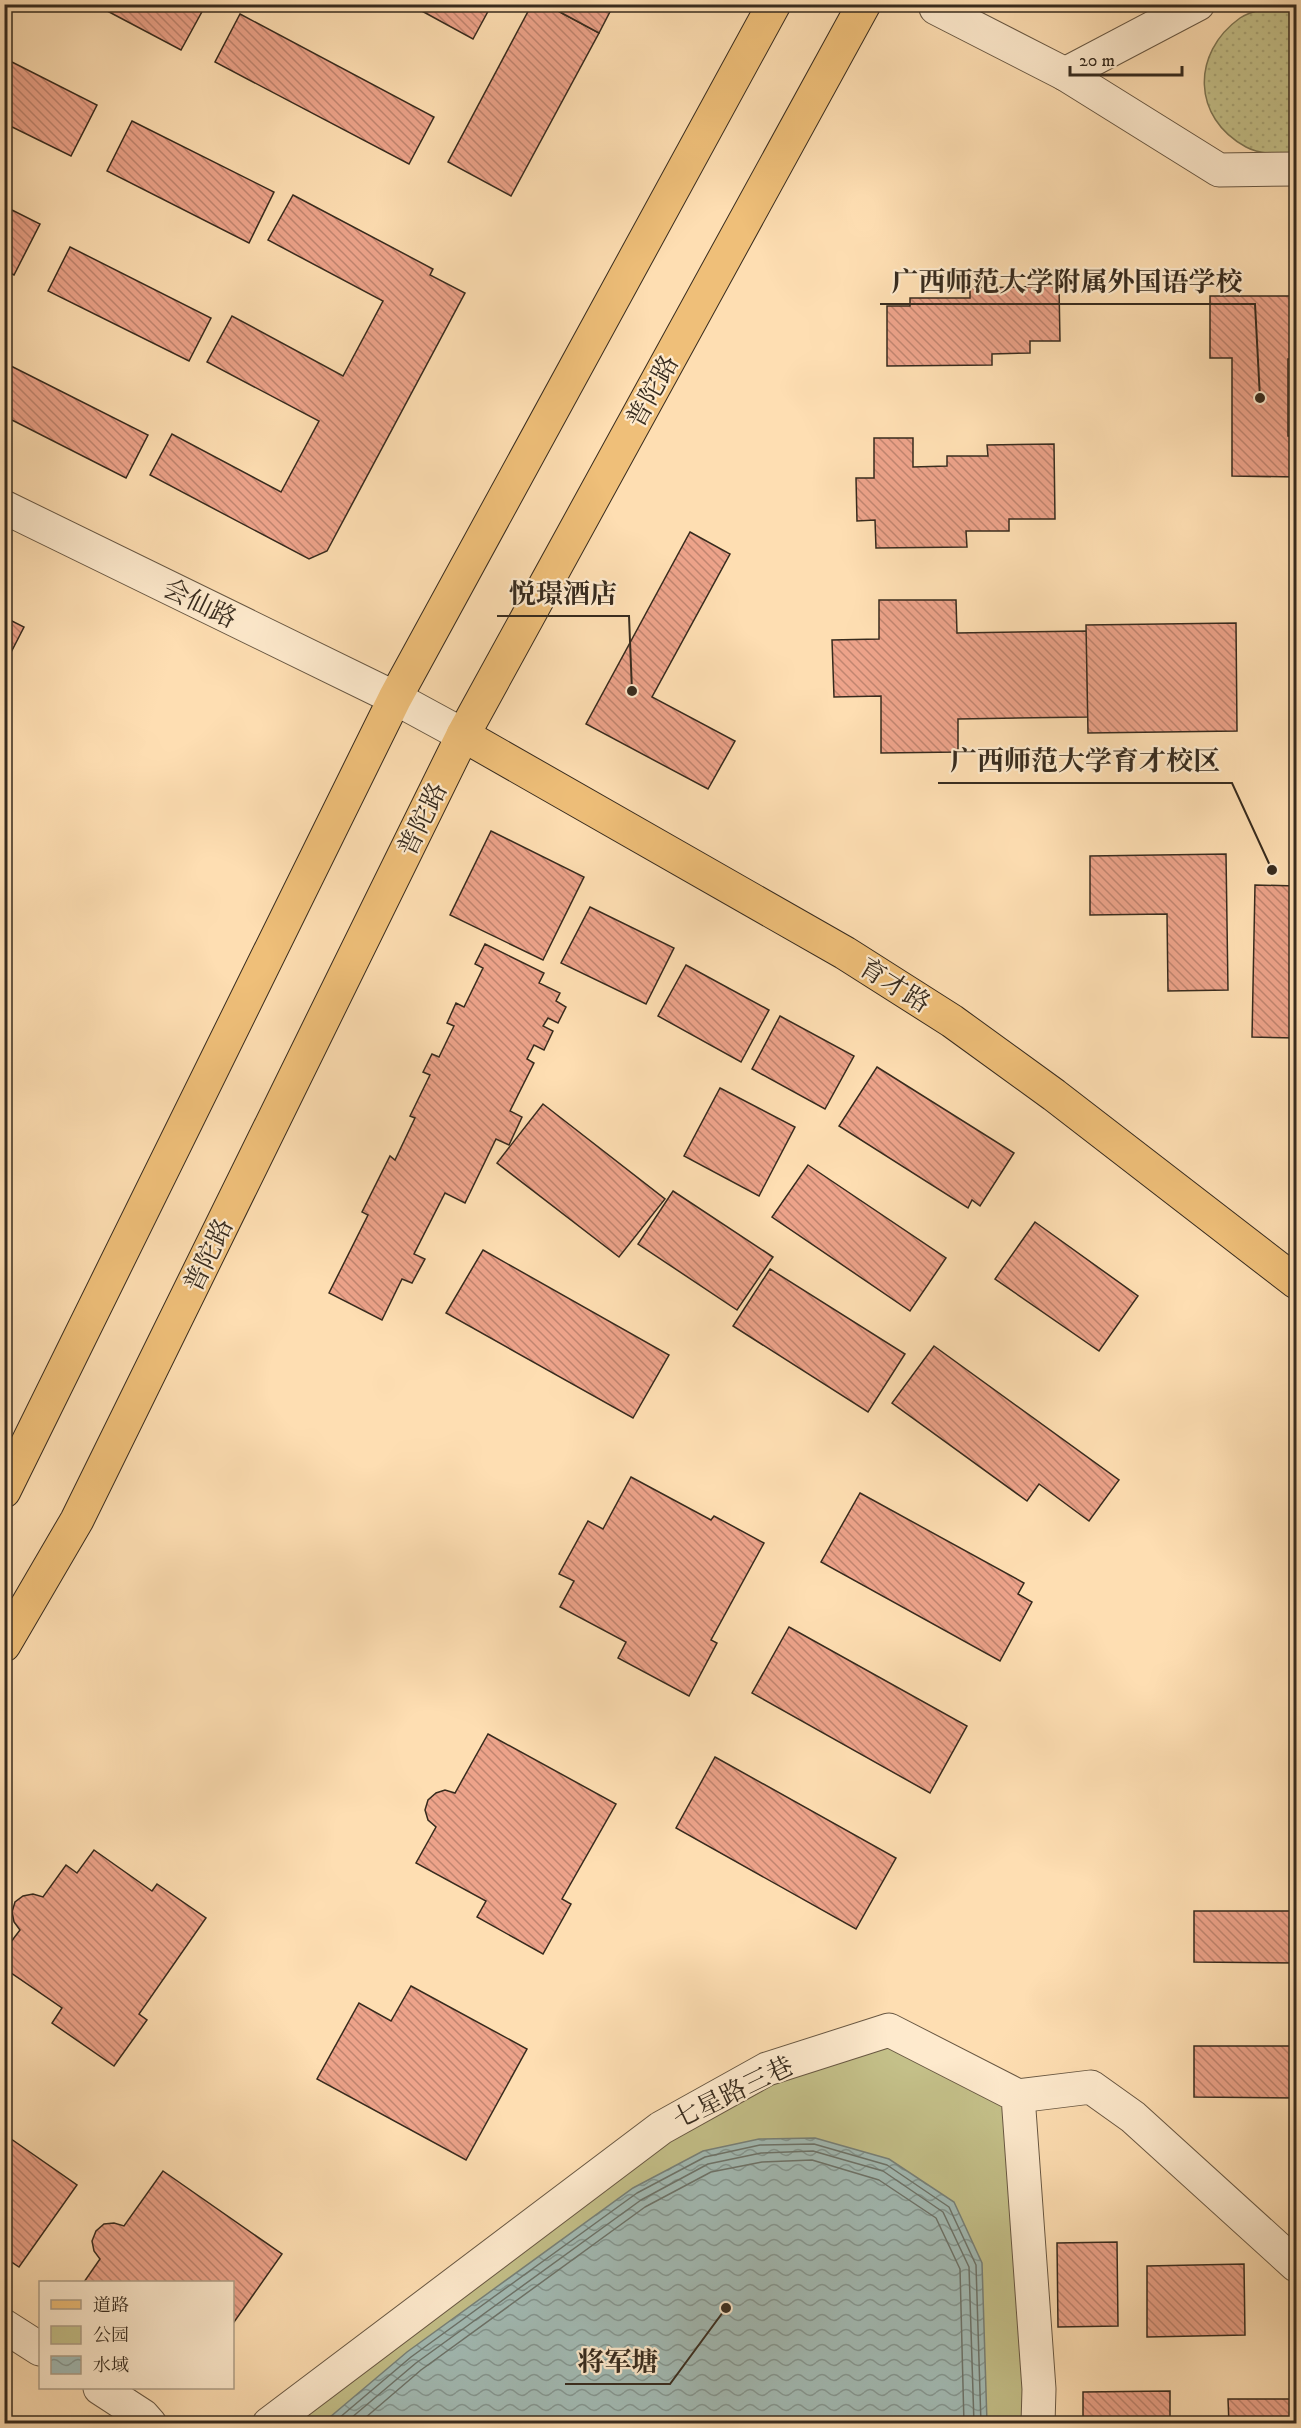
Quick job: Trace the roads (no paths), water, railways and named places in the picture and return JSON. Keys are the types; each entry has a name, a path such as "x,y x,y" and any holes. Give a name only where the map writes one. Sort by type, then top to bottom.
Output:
{"main road":[{"path":"4,1491 395,698 774,4"},
{"name":"普陀路","path":"4,1645 77,1520 463,735 864,4"},
{"name":"育才路","path":"463,735 845,953 952,1021 1054,1095 1296,1282"}],"street":[{"path":"1065,74 1198,4"},
{"path":"936,8 1065,74 1219,170 1296,169"},
{"name":"会仙路","path":"4,507 395,698 463,735"},
{"name":"七星路三巷","path":"269,2424 662,2128 767,2069 889,2030 1018,2096"},
{"path":"1038,2424 1039,2389 1018,2096 1091,2087 1133,2117 1296,2265"},
{"path":"4,2326 39,2348"},
{"path":"102,2389 143,2416 150,2424"}],"water":[{"path":"815,2138 889,2159 954,2202 982,2263 987,2423 323,2423 407,2352 633,2188 703,2151 759,2139"}],"place":[{"name":"广西师范大学附属外国语学校","path":"1260,398"},
{"name":"悦璟酒店","path":"632,691"},
{"name":"广西师范大学育才校区","path":"1272,870"},
{"name":"将军塘","path":"726,2308"}]}
